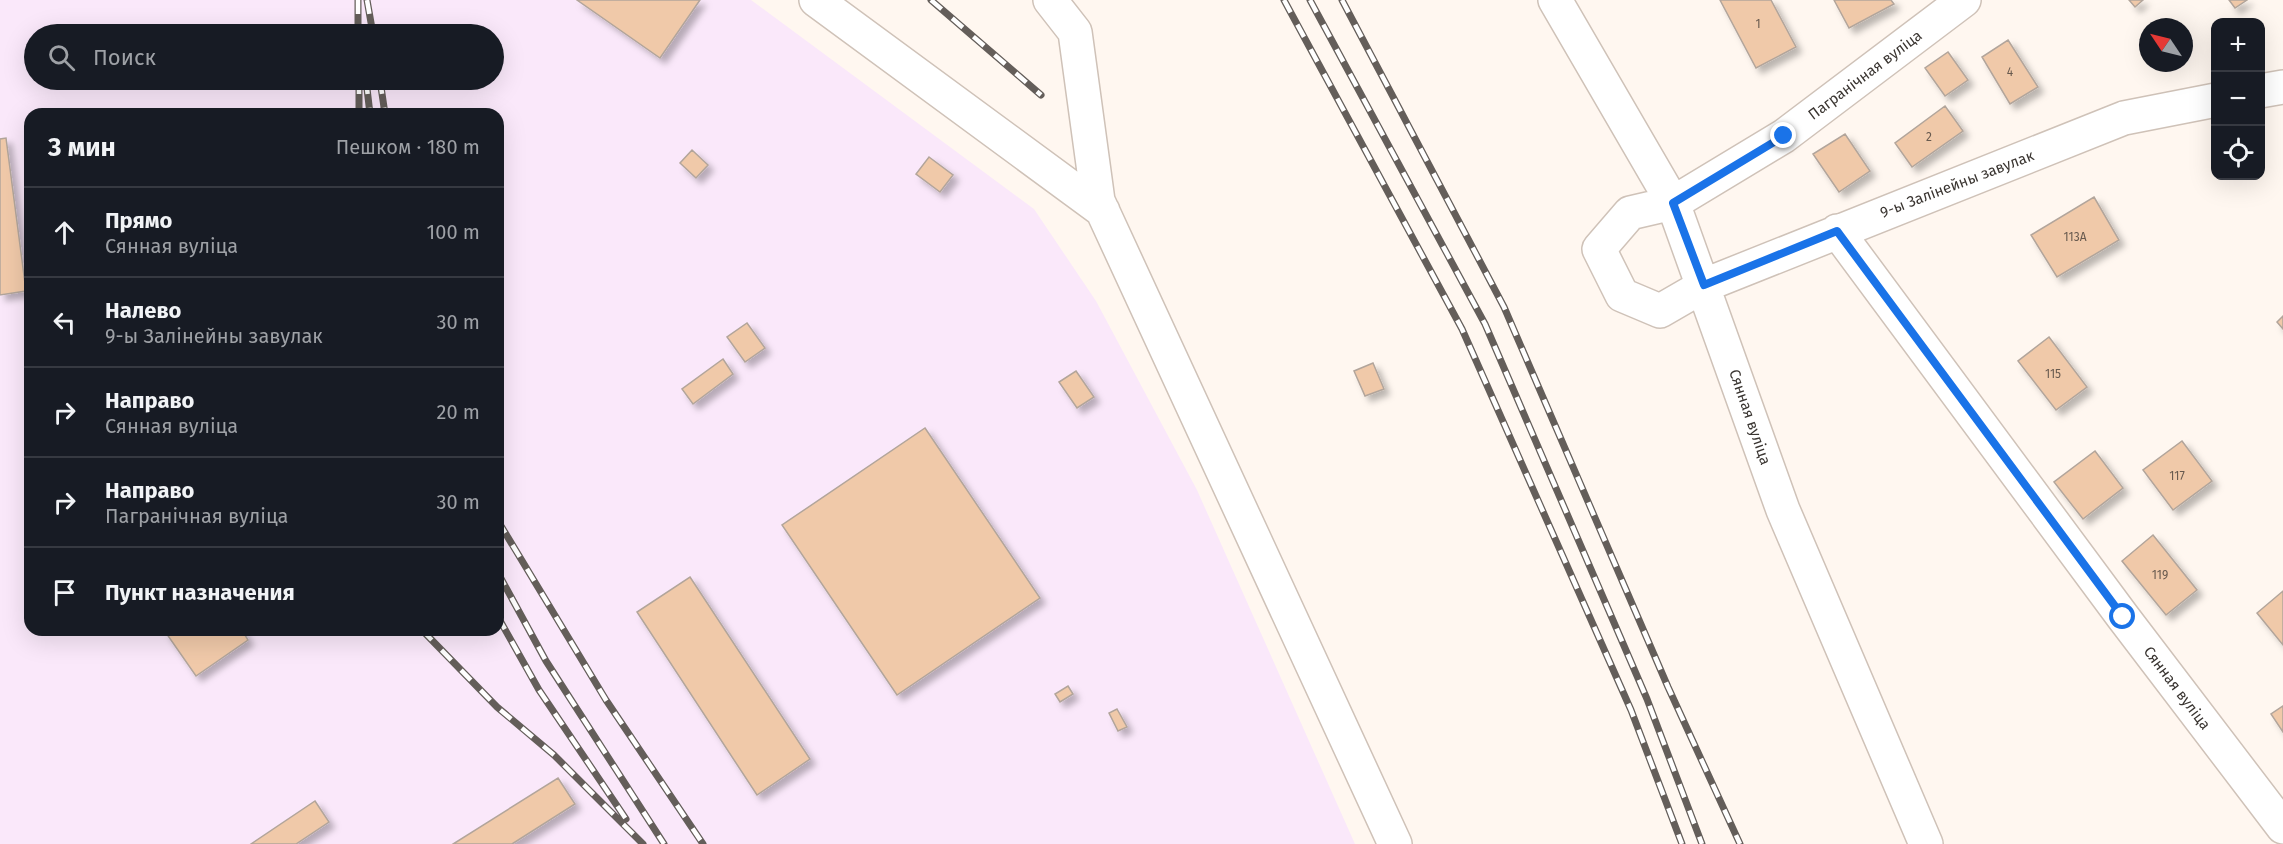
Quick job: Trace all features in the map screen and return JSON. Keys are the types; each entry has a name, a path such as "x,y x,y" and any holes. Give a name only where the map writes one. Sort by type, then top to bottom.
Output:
{"street":[{"path":"816,0 1103,211"},
{"path":"1050,0 1075,32 1098,201 1395,844"},
{"name":"Сянная вуліца","path":"1555,0 1673,203 1783,510 1926,844"},
{"name":"Пагранічная вуліца","path":"1673,203 1784,136 1964,0"},
{"path":"2265,90 2283,87"},
{"name":"9-ы Залінейны завулак","path":"1704,285 2124,118 2211,101"},
{"path":"1673,203 1630,213 1599,249 1622,295 1660,311 1704,285"},
{"name":"Сянная вуліца","path":"1837,231 2123,617 2283,826"}],"shaded area":[{"path":"0,0 751,0 1034,209 1096,301 1197,490 1355,844 0,844"}],"building":[{"path":"577,0 700,0 660,58"},
{"path":"1720,0 1771,0 1796,47 1756,68"},
{"path":"1834,0 1891,0 1894,4 1849,28"},
{"path":"2129,0 2143,0 2135,7"},
{"path":"2229,0 2247,0 2235,8"},
{"path":"2008,40 2038,87 2010,104 1982,57"},
{"path":"1948,52 1968,80 1945,96 1925,68"},
{"path":"1945,106 1963,131 1912,167 1895,143"},
{"path":"1845,134 1870,171 1839,192 1813,154"},
{"path":"6,138 24,276 24,291 0,295 0,139"},
{"path":"692,150 708,165 696,178 680,163"},
{"path":"929,157 953,175 940,192 916,174"},
{"path":"2094,197 2119,240 2057,277 2031,235"},
{"path":"2283,316 2283,329 2277,322"},
{"path":"747,323 765,348 745,362 727,337"},
{"path":"2049,337 2087,387 2056,410 2018,361"},
{"path":"723,359 733,374 693,404 682,389"},
{"path":"1373,363 1384,389 1365,396 1354,371"},
{"path":"1076,371 1094,397 1077,408 1059,382"},
{"path":"925,428 1040,598 897,695 782,525"},
{"path":"2182,441 2212,481 2173,510 2143,470"},
{"path":"2095,451 2123,488 2083,519 2054,482"},
{"path":"2153,535 2197,590 2166,615 2122,561"},
{"path":"690,577 810,759 757,795 637,612"},
{"path":"2283,591 2283,645 2257,613"},
{"path":"168,636 246,636 248,640 196,676"},
{"path":"1068,686 1073,694 1060,702 1055,694"},
{"path":"2283,706 2283,732 2271,714"},
{"path":"1117,709 1127,727 1118,731 1109,713"},
{"path":"558,778 575,804 512,844 453,844"},
{"path":"315,801 329,822 296,844 251,844"}],"railway":[{"path":"358,0 358,24"},
{"path":"367,0 371,24"},
{"path":"931,0 1041,95"},
{"path":"1284,0 1462,329 1631,710 1682,844"},
{"path":"1310,0 1485,324 1647,699 1702,844"},
{"path":"1342,0 1504,307 1668,687 1740,844"},
{"path":"359,90 359,108"},
{"path":"367,90 369,108"},
{"path":"381,90 384,108"},
{"path":"504,531 606,700 703,844"},
{"path":"504,584 546,661 664,844"},
{"path":"504,628 539,690 626,819"},
{"path":"428,636 497,707 554,755 643,844"}],"route":[{"path":"1784,136 1673,203 1704,285 1837,231 2123,617"}]}
